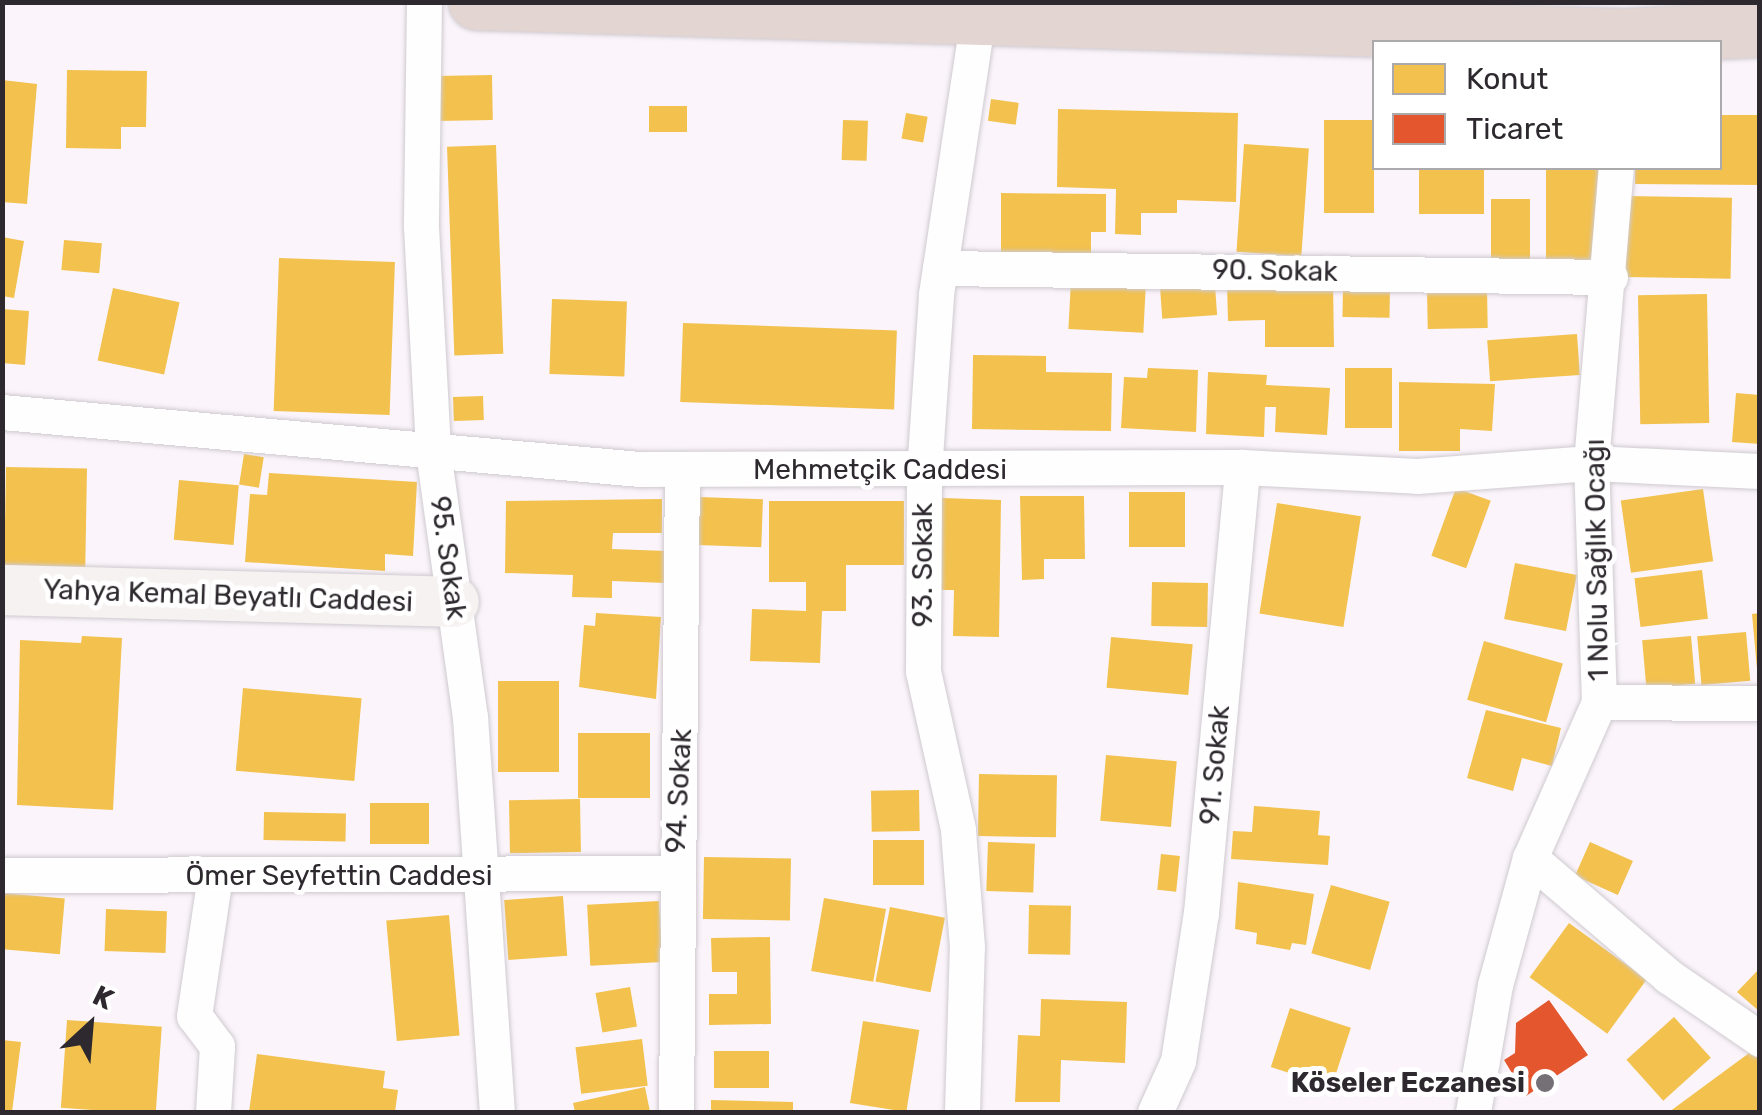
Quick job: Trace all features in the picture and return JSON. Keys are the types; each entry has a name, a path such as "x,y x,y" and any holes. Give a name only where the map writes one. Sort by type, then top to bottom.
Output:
{"highway":[{"path":"476,2 978,17 1760,29"}],"street":[{"name":"95. Sokak","path":"424,2 421,227 433,450 454,602 482,876 497,1112"},
{"name":"93. Sokak","path":"962,1112 967,947 958,829 922,671 924,472 940,268 978,17"},
{"name":"1 Nolu Sağlık Ocağı","path":"1473,1112 1495,985 1530,858 1599,702 1591,463 1610,276 1616,170"},
{"name":"90. Sokak","path":"940,268 1610,276"},
{"name":"Mehmetçik Caddesi","path":"2,412 682,469 924,472 1242,467 1417,476 1591,463 1760,471"},
{"name":"91. Sokak","path":"1155,1112 1178,1061 1202,913 1242,467"},
{"name":"94. Sokak","path":"676,1112 675,873 684,704 682,469"},
{"name":"Yahya Kemal Beyatlı Caddesi","path":"2,590 454,602"},
{"path":"1599,702 1760,704"},
{"path":"1530,858 1668,976 1760,1039"},
{"name":"Ömer Seyfettin Caddesi","path":"2,875 675,873"},
{"path":"212,1112 218,1046 194,1016 215,876"}],"building: Konut":[{"path":"67,70 147,71 146,127 121,127 121,149 66,148"},
{"path":"492,75 493,120 437,121 436,76"},
{"path":"2,80 37,84 27,204 2,202"},
{"path":"991,99 1019,103 1016,125 988,121"},
{"path":"649,106 687,106 687,132 649,132"},
{"path":"1058,109 1238,113 1236,202 1177,200 1177,213 1141,213 1141,235 1115,234 1116,189 1057,187"},
{"path":"906,113 928,117 923,142 901,139"},
{"path":"1722,115 1760,115 1760,185 1635,184 1635,170 1722,170"},
{"path":"843,120 868,121 867,161 842,160"},
{"path":"1324,120 1372,120 1374,213 1324,213"},
{"path":"1244,144 1309,149 1301,256 1236,252"},
{"path":"496,145 503,354 454,356 447,147"},
{"path":"1419,170 1484,170 1484,214 1419,214"},
{"path":"1546,170 1607,170 1607,264 1546,264"},
{"path":"1001,193 1106,194 1106,232 1091,232 1091,261 1001,261"},
{"path":"1627,196 1732,198 1731,279 1626,277"},
{"path":"1491,199 1530,199 1530,263 1491,263"},
{"path":"2,237 24,241 14,298 2,296"},
{"path":"64,240 102,243 99,273 61,270"},
{"path":"279,258 395,262 390,415 274,411"},
{"path":"1071,280 1146,284 1143,333 1068,329"},
{"path":"1333,283 1334,347 1265,347 1265,320 1228,321 1227,284"},
{"path":"1215,285 1217,315 1162,319 1160,289"},
{"path":"1343,287 1390,288 1389,318 1342,317"},
{"path":"1487,287 1488,328 1428,329 1427,288"},
{"path":"113,288 180,302 164,375 98,360"},
{"path":"1707,294 1709,423 1640,424 1638,295"},
{"path":"552,299 627,302 624,377 549,374"},
{"path":"2,309 29,311 25,365 2,363"},
{"path":"683,323 897,330 894,409 680,402"},
{"path":"1577,334 1580,375 1490,381 1487,340"},
{"path":"973,355 1046,356 1046,372 1112,373 1111,431 972,429"},
{"path":"1148,368 1198,370 1196,432 1121,428 1124,377 1147,378"},
{"path":"1345,368 1392,368 1392,428 1345,428"},
{"path":"1208,372 1267,375 1266,385 1330,388 1327,435 1275,432 1276,407 1265,407 1264,437 1206,434"},
{"path":"1399,382 1495,384 1492,431 1460,429 1460,451 1399,451"},
{"path":"1736,393 1760,395 1760,444 1732,442"},
{"path":"483,396 484,420 454,421 453,397"},
{"path":"244,454 264,457 259,488 239,485"},
{"path":"6,467 87,468 85,572 4,571"},
{"path":"269,473 417,482 413,556 385,554 385,571 245,562 250,494 267,495"},
{"path":"179,480 239,485 234,545 174,540"},
{"path":"1456,488 1491,501 1466,568 1431,556"},
{"path":"1703,489 1713,561 1631,573 1621,501"},
{"path":"1129,492 1185,492 1185,547 1129,547"},
{"path":"1020,496 1084,496 1085,559 1044,559 1044,579 1022,580"},
{"path":"699,497 763,499 761,547 697,545"},
{"path":"942,498 1001,500 999,637 953,636 954,590 940,590"},
{"path":"662,499 662,533 613,533 612,549 667,551 666,583 612,581 612,598 572,597 573,575 505,573 506,501"},
{"path":"769,501 904,501 904,565 846,565 846,611 822,611 820,663 750,661 752,609 806,611 806,582 769,582"},
{"path":"1277,503 1361,516 1343,627 1259,614"},
{"path":"1515,563 1577,575 1566,631 1504,619"},
{"path":"1702,570 1708,619 1640,627 1635,578"},
{"path":"1152,582 1208,583 1207,627 1151,626"},
{"path":"596,613 661,617 656,699 579,687 584,625 595,626"},
{"path":"1760,613 1760,669 1757,669 1752,614"},
{"path":"1746,632 1750,681 1701,685 1697,636"},
{"path":"82,636 122,638 113,810 17,805 20,640 81,643"},
{"path":"1691,636 1695,684 1646,688 1642,640"},
{"path":"1111,637 1193,644 1188,695 1107,688"},
{"path":"1484,641 1563,664 1546,722 1467,700"},
{"path":"498,681 559,681 559,772 498,772"},
{"path":"243,688 362,698 354,781 236,771"},
{"path":"1486,710 1561,728 1552,766 1522,758 1513,791 1467,778"},
{"path":"578,733 650,733 650,798 578,798"},
{"path":"1106,755 1177,761 1171,827 1100,821"},
{"path":"979,774 1057,775 1056,837 978,836"},
{"path":"919,790 920,831 872,832 871,791"},
{"path":"580,799 581,852 510,853 509,800"},
{"path":"370,803 429,803 429,844 370,844"},
{"path":"1254,806 1320,811 1318,835 1330,836 1328,865 1231,859 1233,831 1252,832"},
{"path":"264,812 346,813 345,841 264,840"},
{"path":"873,840 924,840 924,885 873,885"},
{"path":"988,842 1035,844 1033,893 986,891"},
{"path":"1590,842 1633,861 1618,895 1575,876"},
{"path":"1161,854 1180,856 1176,892 1157,890"},
{"path":"704,857 791,859 790,921 703,919"},
{"path":"1238,882 1314,894 1306,945 1292,943 1290,950 1256,944 1257,933 1235,929"},
{"path":"1331,885 1390,902 1370,970 1311,953"},
{"path":"2,893 65,898 60,954 2,949"},
{"path":"563,896 567,956 508,960 504,900"},
{"path":"824,898 886,909 873,982 811,971"},
{"path":"659,901 662,962 590,966 587,905"},
{"path":"1029,905 1071,906 1070,955 1028,954"},
{"path":"890,907 945,918 930,992 875,982"},
{"path":"106,909 167,911 165,953 105,951"},
{"path":"449,915 460,1036 397,1041 386,920"},
{"path":"1569,923 1647,979 1607,1034 1530,977"},
{"path":"770,937 771,1024 709,1025 709,994 737,994 737,972 712,972 711,938"},
{"path":"1760,968 1760,1012 1737,992"},
{"path":"630,987 637,1026 602,1032 596,993"},
{"path":"1041,999 1127,1002 1125,1063 1061,1060 1060,1102 1015,1102 1018,1035 1040,1036"},
{"path":"1290,1008 1351,1028 1332,1087 1271,1067"},
{"path":"1674,1017 1711,1058 1663,1101 1626,1060"},
{"path":"67,1020 162,1027 156,1112 61,1108"},
{"path":"863,1021 919,1030 906,1112 850,1103"},
{"path":"642,1039 648,1086 581,1094 575,1047"},
{"path":"2,1040 21,1042 12,1112 2,1112"},
{"path":"1760,1045 1760,1112 1669,1112"},
{"path":"714,1051 769,1051 769,1088 714,1088"},
{"path":"257,1054 385,1071 383,1088 398,1090 395,1112 249,1112"},
{"path":"645,1087 650,1112 575,1112 573,1103"},
{"path":"711,1100 793,1102 793,1112 711,1112"}],"building: Ticaret":[{"path":"1549,1000 1588,1055 1526,1096 1504,1060 1515,1053 1516,1023"}],"place":[{"name":"Köseler Eczanesi","path":"1545,1083"}]}
